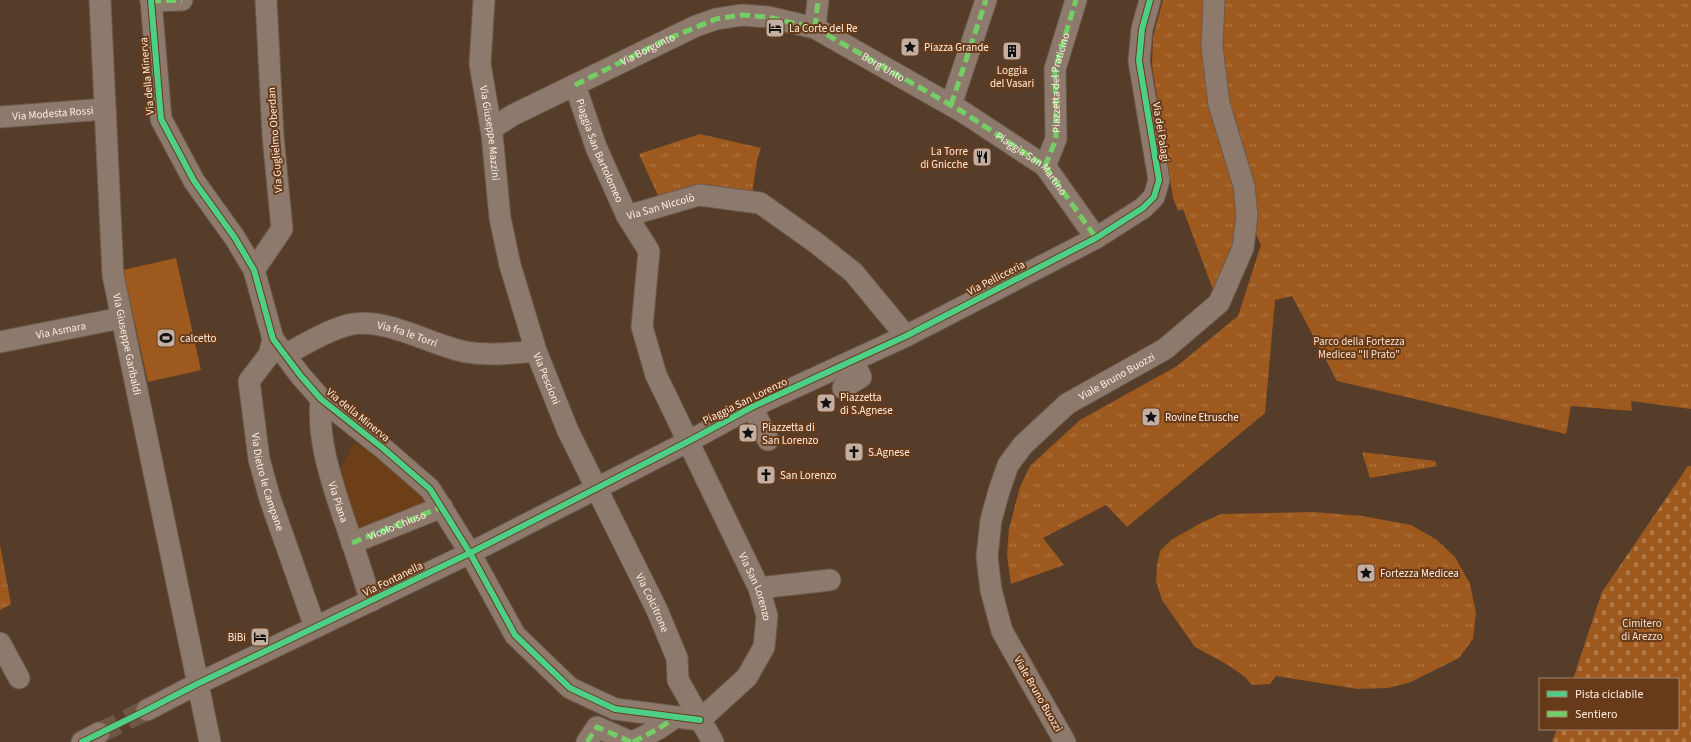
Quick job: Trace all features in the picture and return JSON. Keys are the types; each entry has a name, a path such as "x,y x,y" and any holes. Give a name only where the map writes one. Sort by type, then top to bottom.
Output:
{"street":[{"name":"Via Giuseppe Garibaldi","path":"100,0 113,275 210,742"},
{"path":"151,0 182,0"},
{"name":"Via della Minerva","path":"151,0 161,119 194,181 235,238 254,270 279,347 321,399 384,449 430,489 470,553 515,635 570,688 615,709 700,720"},
{"name":"Via Guglielmo Oberdan","path":"254,270 282,229 273,136 266,0"},
{"name":"Via Giuseppe Mazzini","path":"484,0 480,64 491,129 500,218 510,265"},
{"path":"815,28 818,0"},
{"path":"951,105 986,0"},
{"name":"Piazzetta del Praticino","path":"1045,166 1056,139 1055,69 1076,0"},
{"name":"Via dei Palagi","path":"1096,238 1143,208 1154,197 1159,180 1139,61 1142,29 1150,0"},
{"name":"Viale Bruno Buozzi","path":"1065,742 1002,631 991,590 988,557 991,520 1008,466 1023,445 1067,404 1165,349 1219,303 1243,248 1247,215 1244,186 1219,104 1212,46 1214,0"},
{"name":"Via Borgunto","path":"491,129 513,115 665,40 716,19 742,16 768,16 815,28"},
{"name":"Borg'Unto","path":"815,28 951,105"},
{"name":"Piaggia San Bartolomeo","path":"575,85 596,147 627,216"},
{"name":"Piaggia San Martino","path":"951,105 1045,166 1096,238"},
{"name":"Via Modesta Rossi","path":"0,117 105,109"},
{"name":"Via San Niccolò","path":"689,441 656,375 642,327 649,252 627,216 699,195 760,203 815,242 853,272 906,336"},
{"name":"Via Pellicceria","path":"906,336 1096,238"},
{"name":"Via Pescioni","path":"510,265 536,351 568,431 595,488"},
{"name":"Via Asmara","path":"0,342 121,318"},
{"name":"Via fra le Torri","path":"279,347 320,336 349,325 379,324 464,352 483,354 536,351"},
{"name":"Piaggia San Lorenzo","path":"595,488 689,441 752,407 906,336"},
{"name":"Via Dietro le Campane","path":"279,347 269,355 249,381 259,459 270,499 315,627"},
{"path":"843,388 861,377 853,361"},
{"name":"Via Piana","path":"321,399 320,411 322,436 331,479 371,601"},
{"path":"752,407 768,440"},
{"name":"Via San Lorenzo","path":"689,441 759,588 767,616 764,647 746,677 700,720"},
{"name":"Via Fontanella","path":"147,710 197,684 470,553 595,488"},
{"name":"Via Colcitrone","path":"595,488 657,610 677,658 678,680 713,742"},
{"name":"Vicolo Chiuso","path":"352,543 442,507"},
{"path":"759,588 830,580"},
{"path":"0,643 19,678"},
{"path":"587,742 597,727 632,742 658,729 676,717"}],"shaded area":[{"path":"354,443 400,469 430,502 359,535 337,476"}],"green space":[{"path":"1163,0 1206,0 1240,215 1235,244 1215,295 1183,209 1178,211 1173,198 1152,65 1153,37"},
{"name":"Parco della Fortezza Medicea \"Il Prato\"","path":"1214,0 1691,0 1691,409 1631,401 1632,411 1571,406 1566,434 1337,381 1292,296 1275,300 1265,413 1127,527 1106,505 1043,538 1064,565 1011,584 1007,555 1009,529 1020,487 1030,466 1080,420 1177,366 1238,316 1261,245 1247,215 1219,104"},
{"path":"700,134 761,148 757,160 752,194 660,200 639,154"},
{"name":"calcetto","path":"176,258 201,370 148,382 123,270"},
{"path":"1362,452 1435,461 1437,466 1370,478"},
{"name":"Cimitero di Arezzo","path":"1688,466 1691,466 1691,742 1552,742 1557,730 1679,730 1679,678 1573,678 1602,592"},
{"path":"1313,512 1362,516 1411,525 1437,540 1455,557 1470,584 1476,613 1473,639 1459,658 1411,682 1388,688 1358,689 1276,676 1270,684 1252,685 1244,676 1228,665 1195,647 1162,600 1156,581 1160,551 1171,540 1201,523 1221,514"},
{"path":"0,545 11,604 0,610"}],"tunnel":[{"path":"99,733 147,710"}],"marked path":[{"path":"151,1 182,0"},
{"path":"815,28 818,0"},
{"path":"951,105 986,0"},
{"path":"1045,166 1056,139 1055,69 1076,0"},
{"path":"575,85 665,40 716,19 742,15 768,17 815,28 963,112 1045,166 1096,238"},
{"path":"352,543 442,507"},
{"path":"633,742 658,729 676,717"},
{"path":"587,742 597,727 631,742"}],"cycle path":[{"path":"151,0 161,119 194,181 235,238 254,270 273,339 300,375 321,399 384,449 430,489 470,553 515,635 570,688 615,709 700,720"},
{"path":"82,742 197,684 470,553 689,441 752,407 906,336 1096,238 1143,208 1154,197 1159,180 1139,61 1142,29 1150,0"}],"place":[{"name":"La Corte del Re","path":"775,28"},
{"name":"Piazza Grande","path":"910,47"},
{"name":"Loggia del Vasari","path":"1012,51"},
{"name":"La Torre di Gnicche","path":"982,157"},
{"name":"calcetto","path":"166,338"},
{"name":"Piazzetta di S.Agnese","path":"826,403"},
{"name":"Rovine Etrusche","path":"1151,417"},
{"name":"Piazzetta di San Lorenzo","path":"748,433"},
{"name":"S.Agnese","path":"854,452"},
{"name":"San Lorenzo","path":"766,475"},
{"name":"Fortezza Medicea","path":"1366,573"},
{"name":"BiBi","path":"260,637"}]}
